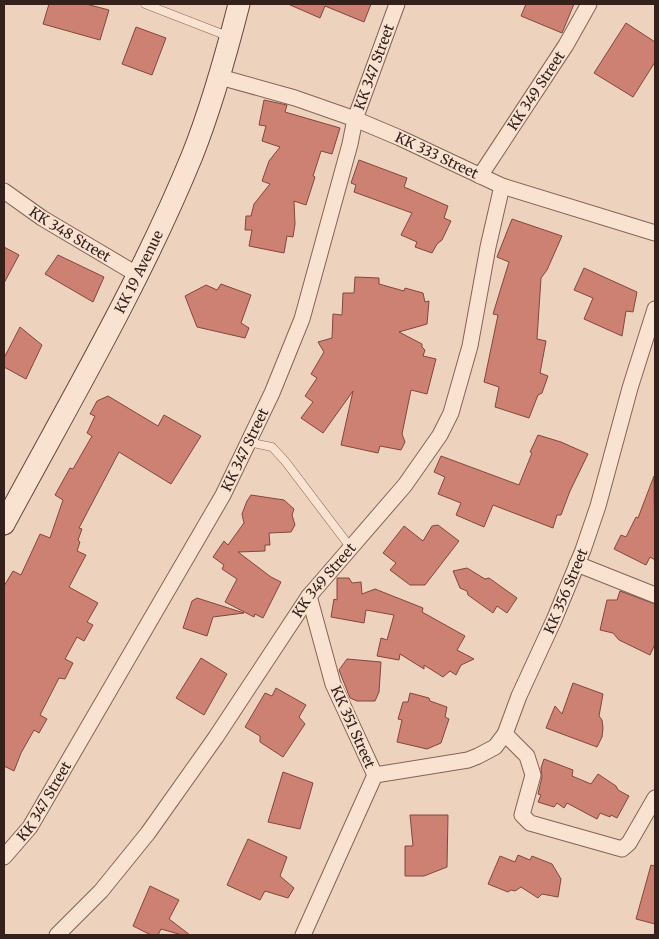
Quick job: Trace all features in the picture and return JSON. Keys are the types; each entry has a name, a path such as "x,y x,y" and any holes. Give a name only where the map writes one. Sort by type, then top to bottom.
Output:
{"street":[{"name":"KK 19 Avenue","path":"4,524 138,274 192,156 220,77 239,4"},
{"name":"KK 347 Street","path":"4,857 30,827 224,495 272,393 302,319 350,144 355,119 397,4"},
{"name":"KK 349 Street","path":"480,176 566,45 589,4"},
{"name":"KK 333 Street","path":"220,77 294,98 355,119 502,186 655,233"},
{"name":"KK 349 Street","path":"57,935 102,891 148,833 216,737 309,596 405,485 440,435 451,413 470,346 488,248 502,186"},
{"name":"KK 348 Street","path":"4,191 42,218 138,274"},
{"name":"KK 356 Street","path":"375,775 468,760 495,747 505,734 519,696 577,564 598,506 630,388 655,309"},
{"path":"577,564 655,596"},
{"name":"KK 351 Street","path":"303,935 375,775 333,684 309,596"},
{"path":"505,734 527,756 533,775 522,814 530,823 622,849 629,843 655,798"}],"lane":[{"path":"146,4 230,38"},
{"path":"248,442 272,447 286,461 351,548"}],"building":[{"path":"49,4 86,4 109,10 100,40 43,24"},
{"path":"288,4 371,4 364,22 325,6 320,18"},
{"path":"526,4 574,4 562,33 521,16"},
{"path":"626,23 655,42 655,62 633,97 594,73"},
{"path":"136,27 166,38 152,75 122,64"},
{"path":"264,100 287,105 285,112 340,128 332,154 321,151 306,205 294,201 295,224 293,237 287,236 284,253 249,246 252,230 245,230 246,216 251,216 254,204 270,184 262,181 269,161 280,147 262,141 266,126 259,125"},
{"path":"359,160 407,178 404,187 448,206 444,218 451,221 442,240 437,244 432,253 415,247 417,242 401,235 412,213 354,192 356,185 351,183"},
{"path":"512,219 562,236 547,270 541,278 537,339 546,341 540,373 548,376 542,393 538,395 529,418 495,407 499,387 484,382 498,315 493,314 509,262 497,257"},
{"path":"4,247 19,255 4,283"},
{"path":"58,255 104,277 93,302 45,274"},
{"path":"584,268 637,292 633,312 626,311 622,336 584,319 593,298 574,290"},
{"path":"355,277 379,278 379,284 404,291 405,288 423,293 425,302 429,301 427,324 399,332 422,344 425,350 423,356 436,359 427,394 411,390 402,434 405,442 401,450 380,446 378,453 341,445 353,391 323,433 301,418 313,402 305,396 317,378 311,374 324,352 318,342 332,338 333,314 342,315 343,293 354,293"},
{"path":"221,284 251,295 241,323 249,328 245,338 197,327 185,296 206,285 217,290"},
{"path":"20,327 42,345 26,379 4,367 4,358"},
{"path":"108,396 158,426 164,415 201,436 171,484 119,452 79,528 82,529 77,551 86,555 69,587 98,603 87,622 93,625 84,641 77,637 65,659 73,663 65,679 59,678 40,715 47,719 39,733 34,730 21,753 14,771 4,766 4,586 13,571 21,575 40,534 50,538 63,500 55,495 70,468 73,469 92,436 87,433 95,416 90,414 97,401"},
{"path":"538,435 561,442 588,454 561,515 557,515 553,528 493,505 484,527 456,515 461,503 438,494 445,477 434,472 441,456 519,485"},
{"path":"654,476 655,560 650,557 646,565 614,549 621,535 626,537 636,517 638,518"},
{"path":"251,495 284,500 294,509 292,515 295,525 291,532 269,533 270,545 265,545 265,551 238,552 271,577 281,582 263,618 255,614 254,617 225,602 237,579 222,569 224,565 213,557 224,541 228,545 244,523 242,514"},
{"path":"438,525 459,541 425,585 410,585 390,570 396,563 383,553 404,526 423,541 432,526"},
{"path":"467,568 485,579 489,578 517,598 507,613 497,606 493,613 468,595 467,591 460,588 453,571"},
{"path":"337,578 349,578 352,583 361,582 362,594 375,589 423,608 422,612 465,636 457,650 474,659 461,665 456,675 450,671 443,677 424,665 424,669 400,654 399,660 377,656 381,638 387,640 394,615 366,610 364,623 331,617 334,599 337,600"},
{"path":"620,591 655,604 655,644 650,655 619,640 613,633 600,630 607,600 617,600"},
{"path":"197,598 244,613 213,617 207,636 183,628 192,601"},
{"path":"201,658 227,674 204,715 176,698"},
{"path":"347,659 381,662 379,692 375,701 357,701 350,698 339,670"},
{"path":"573,683 603,694 599,716 602,720 602,737 597,747 546,728 555,706 562,714"},
{"path":"276,688 306,705 299,717 305,724 283,757 260,742 260,736 245,727 265,693 272,696"},
{"path":"410,693 429,698 430,701 447,707 445,717 449,719 441,743 427,749 397,742 402,720 398,719 403,702 408,702"},
{"path":"544,759 573,770 572,776 591,784 598,774 629,796 617,818 600,813 597,819 567,803 564,808 557,803 554,807 538,802 541,795 538,794"},
{"path":"283,772 313,783 300,829 268,822"},
{"path":"410,815 448,815 447,867 424,876 405,876 405,846 413,846"},
{"path":"248,839 287,857 280,876 294,888 288,898 265,891 260,900 227,885"},
{"path":"518,855 530,860 532,856 552,864 561,879 558,897 542,894 538,898 521,887 515,891 511,890 508,892 488,884 500,856 515,862"},
{"path":"651,865 655,866 655,924 636,919"},
{"path":"150,886 179,900 169,919 190,935 182,935 161,929 158,935 151,935 133,926"}]}
